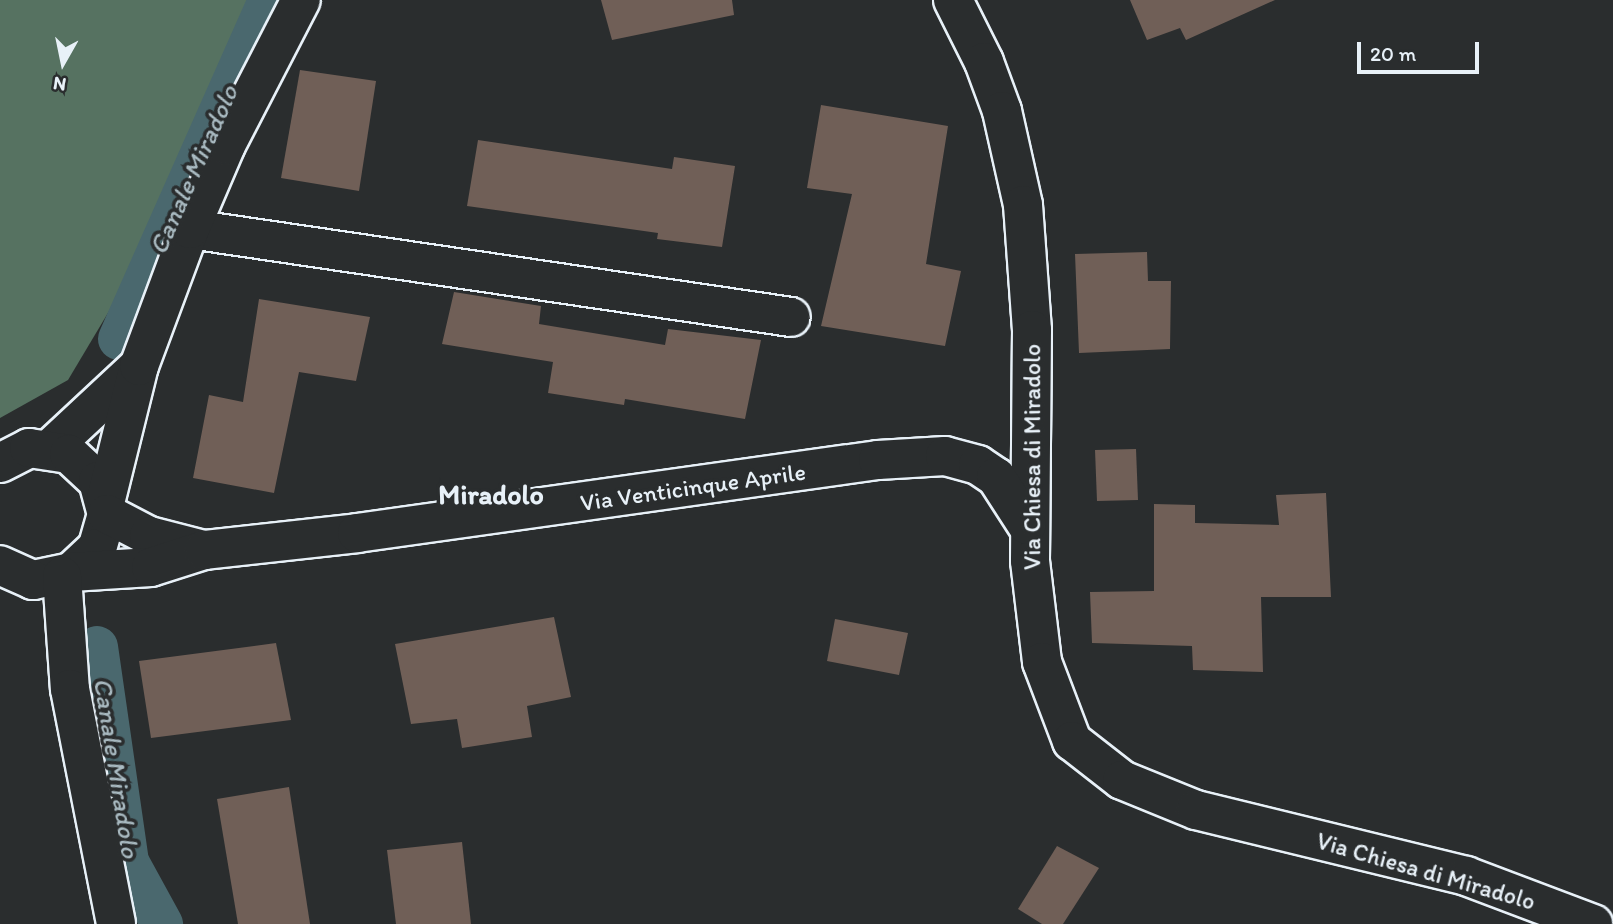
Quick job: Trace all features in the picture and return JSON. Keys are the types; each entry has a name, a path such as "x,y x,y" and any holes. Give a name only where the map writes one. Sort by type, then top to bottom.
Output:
{"street":[{"path":"66,574 97,548 139,366 190,229 226,145 301,0"},
{"name":"Via Chiesa di Miradolo","path":"953,0 984,62 1002,111 1023,205 1032,330 1027,525 1035,615 1049,690 1072,741 1095,761 1132,785 1196,810 1466,877 1593,924"},
{"path":"190,229 791,317"},
{"path":"51,448 139,366"},
{"path":"0,463 29,448 51,448 86,465 106,506 149,536 204,550"},
{"name":"Via Venticinque Aprile","path":"204,550 357,533 878,460 945,456 978,465 996,477 1027,525"},
{"path":"1,566 33,580 66,574 151,567 204,550"},
{"path":"66,574 70,689 116,924"}],"green space":[{"path":"0,0 262,0 133,271 68,380 0,418"}],"building":[{"path":"601,0 732,0 734,15 612,40"},
{"path":"1130,0 1275,0 1186,40 1180,28 1147,40"},
{"path":"300,70 376,81 359,191 281,178"},
{"path":"821,105 948,126 926,264 961,271 945,346 821,326 852,194 807,188"},
{"path":"478,140 672,169 674,157 735,166 722,247 657,239 658,233 467,206"},
{"path":"1147,252 1148,281 1171,281 1170,349 1079,353 1075,254"},
{"path":"454,292 541,306 539,324 665,345 668,329 761,340 745,419 625,399 624,405 548,393 553,362 442,344"},
{"path":"259,299 370,317 356,381 299,372 274,493 193,478 209,395 243,402"},
{"path":"1136,449 1138,500 1097,501 1095,450"},
{"path":"1326,493 1331,597 1261,597 1263,672 1193,670 1192,646 1092,643 1090,592 1154,591 1154,504 1195,505 1195,523 1279,525 1276,495"},
{"path":"554,617 571,697 527,706 532,737 462,748 457,719 411,724 395,644"},
{"path":"835,619 908,633 899,675 827,661"},
{"path":"276,643 291,720 151,738 139,661"},
{"path":"289,787 310,924 238,924 217,799"},
{"path":"462,842 471,924 396,924 387,850"},
{"path":"1057,846 1099,868 1063,924 1042,924 1018,909"}],"waterway":[{"name":"Canale Miradolo","path":"119,339 269,0"},
{"name":"Canale Miradolo","path":"97,647 128,862 162,924"}],"district":[{"name":"Miradolo","path":"491,494"}]}
